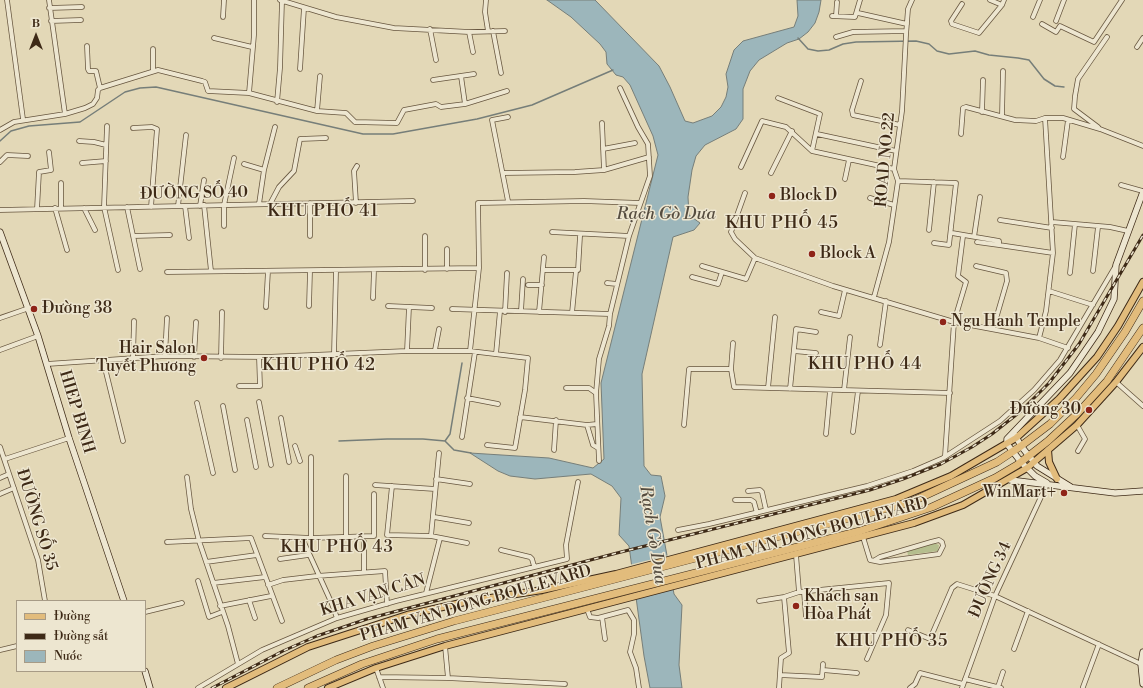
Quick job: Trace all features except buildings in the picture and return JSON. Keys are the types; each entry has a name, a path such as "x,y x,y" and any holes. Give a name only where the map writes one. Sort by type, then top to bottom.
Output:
{"highway":[{"name":"PHAM VAN DONG BOULEVARD","path":"277,688 336,660 373,646 500,608 604,582 617,577 684,559 911,502 1013,452 1050,424 1076,398 1125,332 1143,301"},
{"name":"PHAM VAN DONG BOULEVARD","path":"689,579 909,516 932,508 995,478 1029,456 1048,441 1077,414 1107,381 1143,328"},
{"path":"1048,441 1048,450"},
{"path":"622,596 689,579"},
{"name":"PHAM VAN DONG BOULEVARD","path":"308,688 362,664 399,651 485,626 622,596"}],"main road":[{"path":"991,453 1070,373 1098,332 1114,299 1116,265 1143,191"},
{"name":"HIEP BINH","path":"0,232 3,245 38,336 69,438 124,600"},
{"name":"PHAM VAN DONG BOULEVARD","path":"684,559 896,499 951,476 1007,444 1043,415 1097,357 1118,326 1143,282"},
{"name":"PHAM VAN DONG BOULEVARD","path":"689,579 796,556 914,523 963,505 1010,480 1028,468 1077,425 1116,382 1143,347"},
{"path":"1016,429 1016,438 1034,462 1057,479 1073,488"},
{"path":"1010,435 1007,444 1013,452 1035,476 1047,484"},
{"path":"1048,450 1049,462 1057,479"},
{"path":"995,478 1116,492 1143,491"},
{"path":"909,516 914,523"},
{"path":"577,583 617,577"},
{"path":"577,583 604,582"},
{"name":"PHAM VAN DONG BOULEVARD","path":"226,688 308,647 385,622 465,602 577,583"},
{"name":"PHAM VAN DONG BOULEVARD","path":"328,688 376,668 445,646 587,609 622,596"},
{"path":"1143,652 1141,664 1143,682"},
{"path":"145,672 150,688"}],"street":[{"path":"7,0 23,120"},
{"path":"48,0 65,114"},
{"path":"224,0 224,17"},
{"path":"249,93 254,35 254,0"},
{"path":"277,102 280,68 281,0 293,2 304,8 336,17 394,28 469,32 506,31"},
{"path":"486,0 485,12 488,31"},
{"path":"837,2 834,16 855,17 858,13 860,0"},
{"name":"ROAD NO.22","path":"874,297 889,242 898,181 894,169 904,90 904,56 908,9 912,0"},
{"path":"990,0 1002,5"},
{"path":"962,4 951,21 952,24 974,33 978,33 1002,5 1004,0"},
{"path":"1033,17 1040,0"},
{"path":"1056,21 1064,0"},
{"path":"1042,24 1056,32 1060,26 1094,42 1122,0"},
{"path":"49,8 82,7"},
{"path":"300,69 304,8"},
{"path":"858,13 907,24"},
{"path":"52,21 81,20"},
{"path":"430,29 436,60"},
{"path":"493,31 501,73"},
{"path":"469,32 473,52"},
{"path":"836,36 853,32 906,33"},
{"path":"1100,129 1074,109 1078,79 1107,37"},
{"path":"214,38 252,47"},
{"path":"1138,47 1143,38"},
{"path":"0,130 14,122 65,114 93,104 97,98 98,90 100,88 96,71 89,70 87,46"},
{"path":"153,50 153,70"},
{"path":"100,88 153,70 164,71 205,82 208,91 249,93 277,102 317,111 346,113 355,122 397,123 404,110 436,104 441,107 465,104 508,91"},
{"path":"1002,116 1003,71"},
{"path":"433,80 474,74"},
{"path":"317,111 320,76"},
{"path":"461,76 465,104"},
{"path":"982,112 983,80"},
{"path":"861,81 852,110 853,115 900,125"},
{"path":"599,461 596,374 609,326 610,314 629,236 650,176 648,144 638,127 620,88"},
{"path":"778,98 820,113 817,134 812,152"},
{"path":"961,134 964,107 1015,120 1036,121 1045,118 1068,120 1100,129 1143,146"},
{"path":"508,117 492,120 508,201"},
{"path":"1039,338 1046,311 1053,253 1045,118"},
{"path":"1062,158 1068,120"},
{"path":"741,167 762,121 786,127 792,131 812,152 894,169"},
{"path":"602,123 604,170"},
{"path":"107,126 104,208 118,270"},
{"path":"133,128 152,127 157,129 152,207"},
{"path":"259,204 264,170 275,127"},
{"path":"771,173 792,131"},
{"path":"178,206 186,134"},
{"path":"817,134 896,151"},
{"path":"270,204 280,187 294,171 300,139 326,138"},
{"path":"79,141 94,142 106,145"},
{"path":"603,149 635,143"},
{"path":"36,209 39,172 51,170 50,152"},
{"path":"0,162 7,155 28,156"},
{"path":"503,173 604,170 650,157"},
{"path":"224,226 224,205 234,158"},
{"path":"845,179 849,160"},
{"path":"82,163 106,161"},
{"path":"244,164 264,170"},
{"path":"356,203 354,171 357,166"},
{"path":"204,180 202,206 211,271"},
{"path":"898,181 956,183 952,233 949,245 934,243"},
{"path":"929,230 934,182"},
{"path":"61,183 61,208"},
{"path":"1121,186 1143,191"},
{"path":"745,193 731,232 735,239 755,258 844,290 874,297 954,322 1039,338 1068,348"},
{"path":"870,198 894,206"},
{"path":"974,237 980,198"},
{"name":"ĐƯỜNG SỐ 40","path":"0,210 413,201"},
{"path":"470,351 479,268 478,203 508,201 640,203"},
{"path":"310,203 310,236"},
{"path":"185,206 189,238"},
{"path":"127,207 140,269"},
{"path":"55,208 67,250"},
{"path":"84,208 95,230"},
{"path":"1000,220 1052,228"},
{"path":"1052,222 1110,227 1128,231"},
{"path":"1070,273 1075,224"},
{"path":"1092,271 1098,227"},
{"path":"552,232 629,236"},
{"path":"952,233 999,241 998,245"},
{"path":"133,236 170,235"},
{"path":"425,236 425,270"},
{"path":"572,313 576,270 578,269 580,236"},
{"path":"945,456 954,322 966,282 958,276 963,236"},
{"path":"977,242 1053,253"},
{"path":"447,249 447,270"},
{"path":"539,312 544,257"},
{"path":"702,266 746,279 755,258"},
{"path":"678,530 757,513 867,486 914,471 945,456 1000,422 1034,390 1060,360 1068,348 1116,265"},
{"path":"976,266 1006,272 1007,281 993,329"},
{"path":"167,272 447,270 479,268"},
{"path":"334,354 336,270"},
{"path":"373,298 374,270"},
{"path":"544,270 576,270"},
{"path":"266,307 268,271"},
{"path":"309,306 310,271"},
{"path":"692,277 718,284 722,272"},
{"path":"496,354 507,274"},
{"path":"522,312 523,279"},
{"path":"607,283 617,284"},
{"path":"528,285 542,285"},
{"path":"821,312 839,316 844,290"},
{"path":"1049,291 1093,305"},
{"path":"880,345 886,301"},
{"path":"388,306 432,308"},
{"path":"407,351 409,307"},
{"path":"0,318 28,308"},
{"path":"452,309 502,312 610,314"},
{"path":"221,358 222,312"},
{"path":"768,388 775,317"},
{"path":"165,356 167,318"},
{"path":"133,358 134,321"},
{"path":"194,357 196,322"},
{"path":"435,350 439,329"},
{"path":"790,389 796,329 816,332"},
{"path":"0,350 38,336"},
{"path":"844,390 850,337"},
{"path":"733,343 731,369 734,387 830,391 844,390 950,393"},
{"path":"47,364 165,356 221,358 435,350 470,351 528,358 515,448 487,445"},
{"path":"794,351 816,353"},
{"path":"462,437 475,352"},
{"path":"240,386 260,386 258,357"},
{"path":"103,360 123,441"},
{"path":"684,425 689,369 731,369"},
{"path":"1116,382 1143,406"},
{"path":"566,388 589,388 596,393"},
{"path":"826,434 830,391"},
{"path":"853,432 858,391"},
{"path":"467,398 498,404"},
{"path":"259,402 271,465"},
{"path":"197,403 213,473"},
{"path":"222,406 235,470"},
{"path":"520,417 556,420 587,425 597,424"},
{"path":"281,418 289,462"},
{"path":"247,420 256,467"},
{"path":"554,450 556,420"},
{"path":"587,425 593,445 598,448"},
{"path":"1077,425 1084,439 1078,451"},
{"path":"5,459 69,438"},
{"path":"294,446 300,461"},
{"name":"ĐƯỜNG SỐ 35","path":"0,447 38,560 45,600"},
{"path":"431,536 440,453"},
{"path":"311,457 311,538"},
{"path":"0,478 9,474"},
{"path":"346,476 346,536"},
{"path":"187,477 191,509 199,541 238,664"},
{"path":"436,480 470,484"},
{"name":"KHA VẠN CÂN","path":"198,688 262,650 337,618 426,593 567,559 566,545 578,482"},
{"name":"ĐƯỜNG 34","path":"962,686 995,596 1047,484"},
{"path":"374,485 435,489"},
{"path":"392,486 387,535 431,536 466,543"},
{"path":"0,494 14,488"},
{"path":"748,491 760,490 762,492 766,510"},
{"path":"265,536 311,538 374,536 374,494"},
{"path":"735,500 751,500 754,502 757,513"},
{"path":"434,517 469,523"},
{"path":"863,537 867,556 870,560 880,562 939,554 942,542 939,540 930,542 880,557 875,560"},
{"path":"167,542 251,538 271,596 282,621"},
{"path":"302,538 308,555 332,604 337,618"},
{"path":"426,593 440,538"},
{"path":"364,542 364,572"},
{"path":"501,550 530,557 534,566"},
{"path":"206,562 257,555"},
{"path":"280,560 308,555"},
{"path":"796,556 806,617"},
{"path":"268,584 283,580 318,576 385,571 387,604"},
{"path":"212,582 265,576"},
{"path":"198,581 209,617 222,612"},
{"path":"759,601 784,597 802,592 889,583 887,611 867,659"},
{"path":"908,630 930,639 954,585 957,584 995,596 1141,664"},
{"path":"220,606 271,596"},
{"path":"779,688 781,658 789,653 784,597"},
{"path":"249,600 255,618"},
{"path":"146,612 182,602"},
{"path":"587,609 590,616 602,617 628,610 634,620 634,634 630,652 636,668 639,688"},
{"path":"1014,649 1028,611"},
{"path":"602,617 605,639"},
{"path":"1083,686 1099,644"},
{"path":"0,650 16,646"},
{"path":"445,646 448,678"},
{"path":"780,675 822,677 823,664"},
{"path":"376,668 383,688"},
{"path":"823,670 857,673"},
{"path":"965,680 999,688 1003,672"},
{"path":"910,688 915,684 920,673 962,686"},
{"path":"380,677 448,678 565,684"},
{"path":"538,682 539,688"}],"green space":[{"path":"934,543 939,545 938,551 908,555 907,551"}],"water":[{"name":"Rạch Gò Dưa","path":"547,0 595,0 659,66 685,121 693,123 712,116 721,107 726,97 728,87 726,74 734,50 743,41 794,27 798,16 797,0 821,0 815,23 808,32 799,39 787,43 759,60 750,71 743,89 743,119 736,129 705,145 696,156 692,170 688,197 689,215 700,223 694,230 673,237 642,374 644,466 651,475 661,476 665,496 660,517 674,594 682,605 679,665 682,688 650,688 644,656 629,546 619,535 621,498 612,486 591,474 535,479 510,476 498,471 470,453 549,458 593,468 604,459 601,383 658,155 653,136 630,85 623,77 616,75 607,64 606,52 600,44 571,17"}],"pier":[{"path":"669,555 675,588 634,599 629,565"}],"waterway":[{"path":"798,38 808,49 818,51 829,50 843,44 856,42 916,41 929,44 937,51 949,54 975,51 989,55 1029,60 1044,79 1055,86 1064,87"},
{"path":"0,141 11,131 29,126 80,122 125,92 140,88 156,87 363,134 393,134 477,119 532,105 613,70"},
{"path":"445,441 450,434 462,363"},
{"path":"339,441 423,439 445,441 454,450 471,453"}],"railway":[{"path":"212,688 283,651 317,636 367,619 617,553 870,490 941,464 992,434 1021,411 1049,383 1079,344 1143,235"}],"place":[{"name":"Block D","path":"772,196"},
{"name":"Block A","path":"812,254"},
{"name":"Đường 38","path":"34,309"},
{"name":"Ngu Hanh Temple","path":"943,322"},
{"name":"Hair Salon Tuyết Phương","path":"204,358"},
{"name":"Đường 30","path":"1089,410"},
{"name":"WinMart+","path":"1064,493"},
{"name":"Khách sạn Hòa Phát","path":"796,606"}],"district":[{"name":"KHU PHỐ 41","path":"323,212"},
{"name":"KHU PHỐ 45","path":"782,224"},
{"name":"KHU PHỐ 44","path":"865,365"},
{"name":"KHU PHỐ 42","path":"319,366"},
{"name":"KHU PHỐ 43","path":"337,548"},
{"name":"KHU PHỐ 35","path":"892,642"}]}
